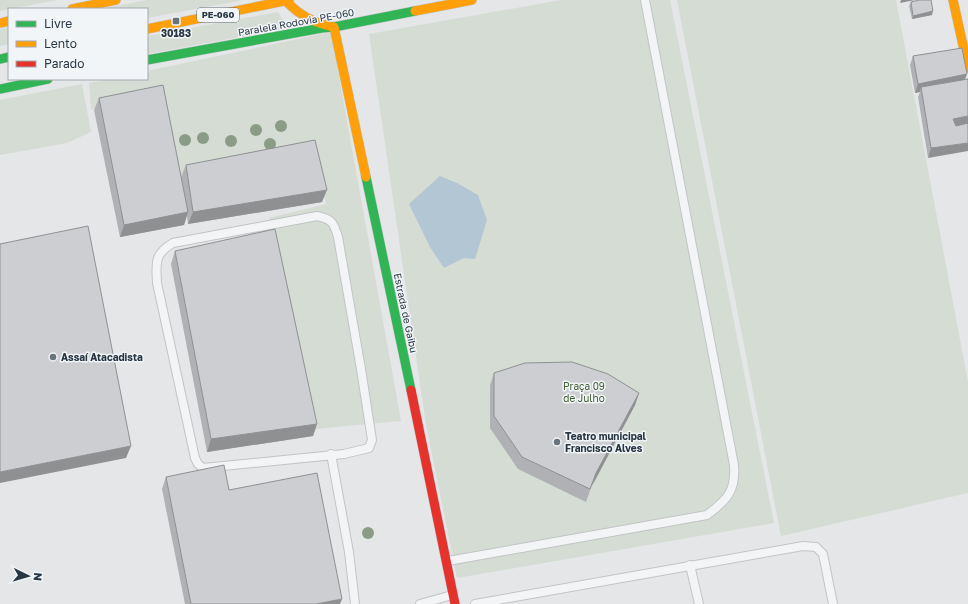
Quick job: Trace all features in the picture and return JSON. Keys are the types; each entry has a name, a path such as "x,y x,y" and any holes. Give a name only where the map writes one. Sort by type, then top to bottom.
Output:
{"main road":[{"path":"77,8 116,0"},
{"path":"287,0 299,14 316,24 334,27"},
{"name":"PE-060","path":"148,30 287,0"},
{"name":"Paralela Rodovia PE-060","path":"148,60 334,27 472,0"},
{"path":"953,0 968,68"},
{"name":"Estrada de Gaibu","path":"334,27 454,600"},
{"path":"0,89 43,80"}],"lane":[{"path":"447,561 707,515 722,504 731,490 735,476 734,465 645,0"},
{"path":"317,216 328,218 335,225 341,249 372,440 369,448 344,454 331,454 208,468 203,468 198,464 195,458 157,283 157,258 163,249 173,243 317,216"},
{"path":"331,454 349,552 355,604"},
{"path":"475,604 803,546 816,547 823,554 833,604"},
{"path":"690,565 699,604"},
{"path":"420,604 454,600"}],"green space":[{"path":"0,0 57,0 16,8 8,8 8,9 0,11"},
{"path":"147,0 243,0 148,18 148,8 105,8"},
{"name":"Praça 09 de Julho","path":"561,0 670,0 774,523 457,578 426,425 369,34"},
{"path":"677,0 896,0 968,382 968,493 781,536"},
{"path":"278,12 288,28 148,54 148,36"},
{"path":"8,27 8,44 0,46 0,29"},
{"path":"331,32 401,421 315,429 269,218 326,204 314,149 178,176 163,95 91,109 89,83 105,80 148,80 148,71"},
{"path":"82,84 91,132 67,143 0,155 0,100"}],"water":[{"path":"440,176 457,183 478,195 487,220 475,259 464,258 444,268 430,247 409,204"}],"building":[{"path":"931,0 933,11 913,16 911,2"},
{"path":"962,48 967,74 918,84 913,56"},
{"path":"968,79 968,116 953,119 956,126 968,123 968,143 931,148 921,87"},
{"path":"163,85 188,212 124,225 99,98"},
{"path":"315,140 327,190 193,212 186,165"},
{"name":"Assaí Atacadista","path":"88,226 131,446 0,472 0,244"},
{"path":"275,229 317,424 211,439 175,251"},
{"name":"Teatro municipal Francisco Alves","path":"572,362 608,374 639,393 596,473 590,489 522,457 494,416 494,373 525,363"},
{"path":"224,465 229,490 317,473 342,599 316,604 191,604 166,477"}],"traffic: fast":[{"path":"148,60 415,11"},
{"path":"0,59 8,57"},
{"path":"0,89 43,80"},
{"path":"366,177 411,390"}],"traffic: slow":[{"path":"77,8 116,0"},
{"path":"285,0 307,18 334,27 366,177"},
{"path":"148,29 289,0"},
{"path":"415,11 472,0"},
{"path":"953,0 968,68"},
{"path":"0,23 8,21"}],"traffic: jam":[{"path":"411,390 455,604"}],"place":[{"name":"30183","path":"176,21"},
{"name":"Assaí Atacadista","path":"53,357"},
{"name":"Teatro municipal Francisco Alves","path":"557,442"}]}
